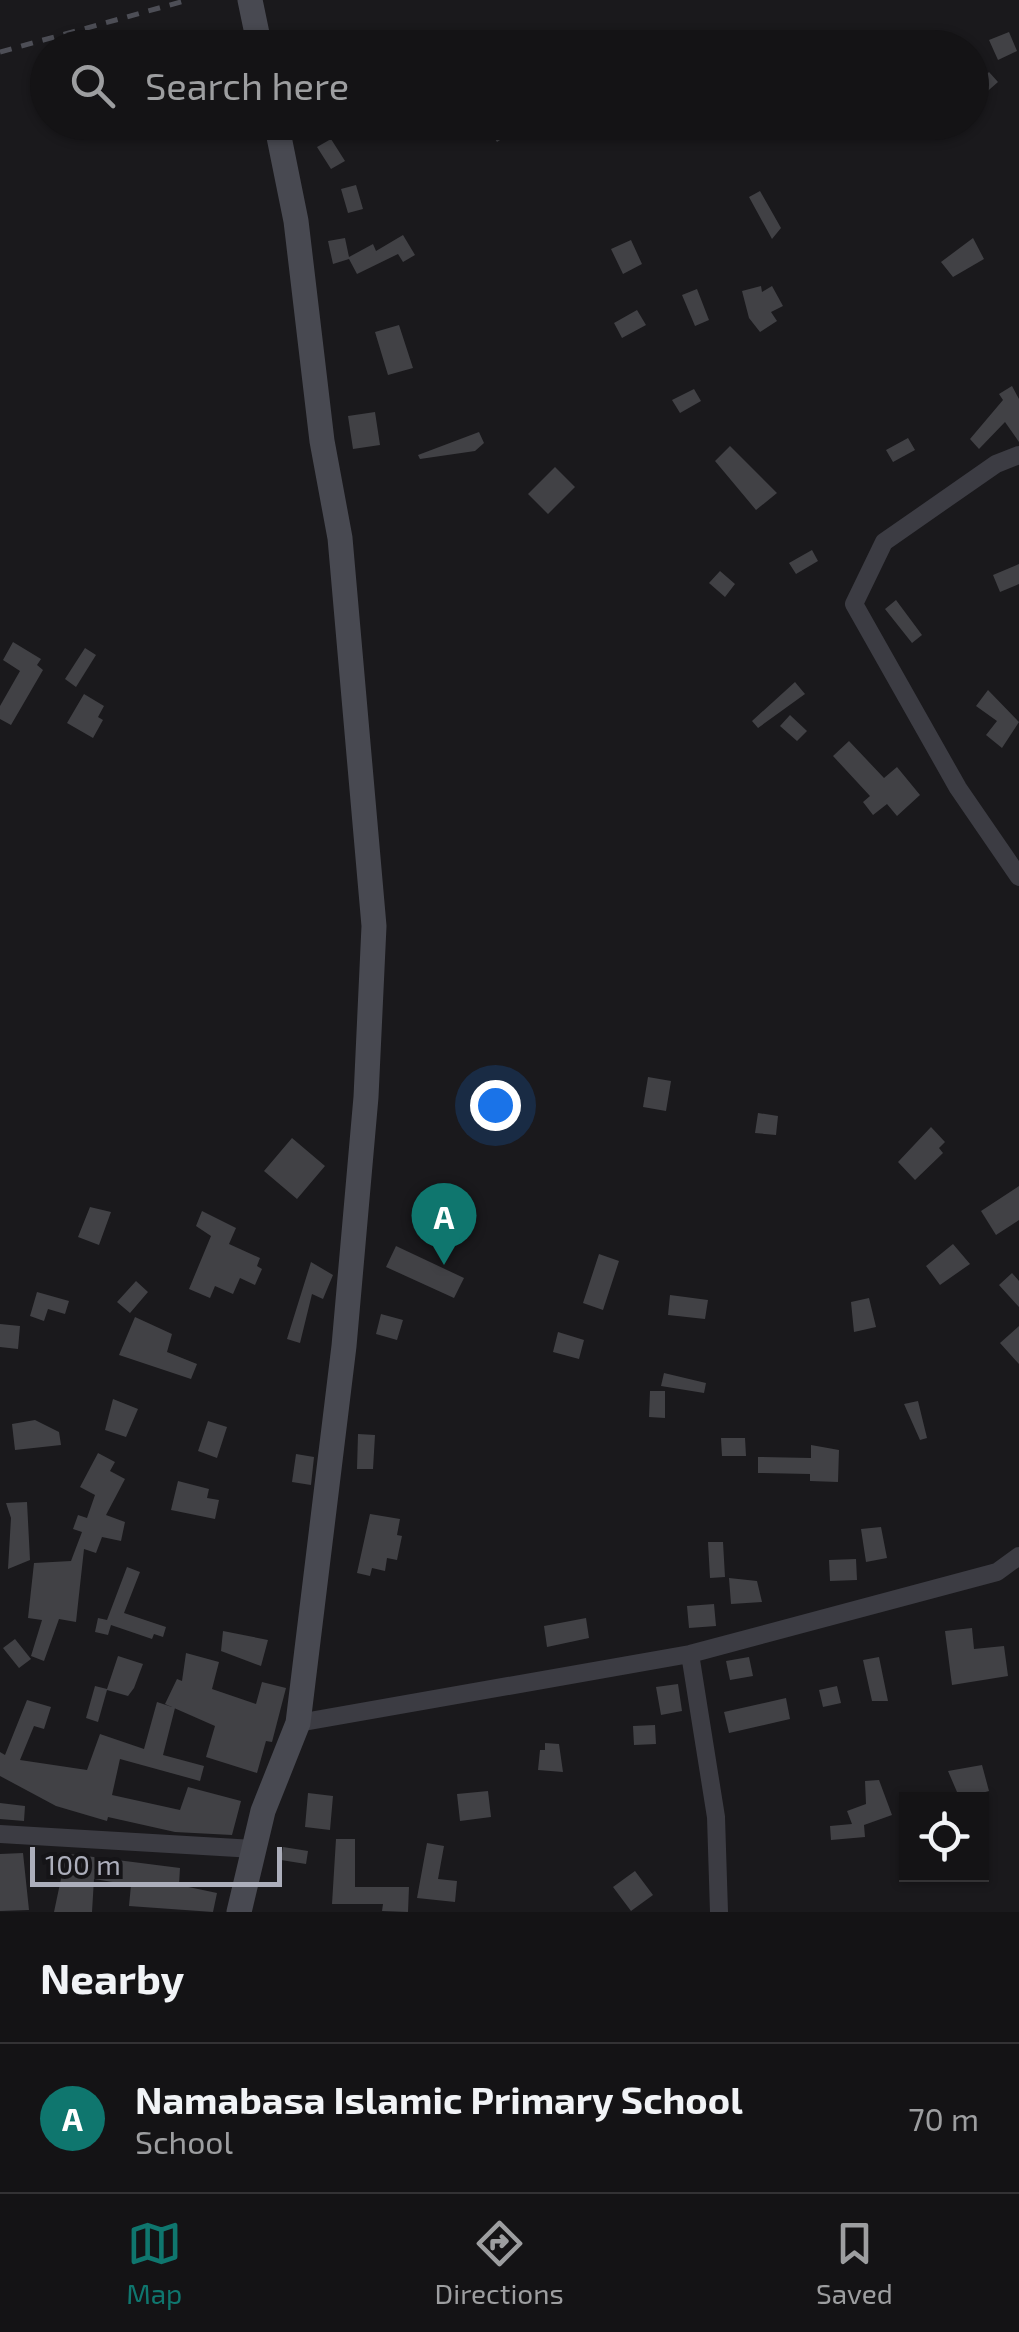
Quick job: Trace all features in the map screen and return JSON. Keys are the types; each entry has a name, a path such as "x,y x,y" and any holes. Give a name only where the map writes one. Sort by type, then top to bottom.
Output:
{"street":[{"path":"250,0 256,30"},
{"path":"239,1912 263,1811 298,1724 344,1346 366,1097 374,926 340,538 322,441 296,221 280,140"},
{"path":"1019,456 996,464 884,542 854,604 958,788 1019,877"},
{"path":"298,1724 690,1654 997,1572 1019,1556"},
{"path":"690,1654 716,1816 720,1912"},
{"path":"0,1834 254,1849"}],"building":[{"path":"1009,32 1017,51 998,60 989,40"},
{"path":"989,72 998,82 989,90"},
{"path":"332,140 345,161 331,169 317,147"},
{"path":"356,185 363,209 348,213 341,189"},
{"path":"760,191 781,228 772,239 749,197"},
{"path":"403,235 415,255 403,262 398,254 357,274 349,259 333,264 328,241 345,238 349,257 373,244 376,251"},
{"path":"973,238 984,259 953,277 941,262"},
{"path":"631,240 642,264 623,274 611,249"},
{"path":"761,286 762,292 772,286 783,306 771,312 777,321 760,332 749,318 742,291"},
{"path":"697,289 709,320 695,326 682,295"},
{"path":"637,310 646,325 622,338 614,323"},
{"path":"399,325 413,368 388,375 375,332"},
{"path":"1012,386 1019,399 1019,442 1005,422 979,449 970,439 1003,400 999,394"},
{"path":"694,389 701,401 680,413 672,400"},
{"path":"375,412 380,445 353,449 348,416"},
{"path":"479,432 484,443 475,451 420,459 418,455"},
{"path":"908,438 915,450 893,462 886,450"},
{"path":"730,446 777,493 756,510 715,461"},
{"path":"555,467 575,487 548,514 528,494"},
{"path":"812,550 818,561 796,574 789,563"},
{"path":"1019,564 1019,584 1000,592 993,575"},
{"path":"720,571 735,584 725,597 709,583"},
{"path":"896,600 922,635 912,643 885,609"},
{"path":"13,642 41,659 37,665 43,670 11,725 0,719 0,706 20,671 3,660"},
{"path":"85,648 96,655 76,687 65,679"},
{"path":"795,682 805,694 758,728 752,721"},
{"path":"988,690 1019,722 1002,748 986,735 997,721 976,706"},
{"path":"84,694 104,706 98,717 103,720 93,738 67,723"},
{"path":"790,715 807,731 797,741 780,726"},
{"path":"849,741 884,778 897,767 920,795 897,816 887,804 873,815 863,802 870,796 833,756"},
{"path":"648,1077 671,1081 666,1111 643,1107"},
{"path":"758,1113 778,1116 776,1135 755,1133"},
{"path":"931,1127 945,1142 939,1148 943,1153 915,1180 898,1162"},
{"path":"292,1138 325,1166 297,1199 264,1171"},
{"path":"1019,1186 1019,1220 996,1235 981,1211"},
{"path":"90,1207 111,1212 99,1245 78,1237"},
{"path":"202,1211 236,1228 229,1244 260,1258 257,1266 262,1269 255,1285 240,1278 233,1294 215,1286 210,1298 189,1289 211,1236 196,1226"},
{"path":"953,1244 970,1264 940,1285 926,1266"},
{"path":"396,1246 464,1278 454,1298 386,1267"},
{"path":"599,1254 619,1261 603,1310 583,1303"},
{"path":"311,1262 333,1275 323,1299 312,1294 300,1343 287,1339"},
{"path":"1012,1273 1019,1281 1019,1307 999,1285"},
{"path":"136,1281 148,1292 130,1313 117,1302"},
{"path":"37,1292 69,1301 65,1314 48,1309 44,1321 30,1316"},
{"path":"670,1295 708,1300 705,1319 668,1315"},
{"path":"869,1298 876,1327 854,1332 851,1302"},
{"path":"381,1314 403,1320 397,1340 376,1334"},
{"path":"135,1317 172,1334 167,1352 197,1364 191,1379 119,1355"},
{"path":"0,1324 20,1326 18,1349 0,1347"},
{"path":"1019,1326 1019,1364 1000,1343"},
{"path":"558,1332 584,1340 579,1359 553,1352"},
{"path":"664,1373 706,1383 704,1393 661,1386"},
{"path":"650,1391 665,1391 665,1418 649,1417"},
{"path":"113,1399 138,1409 126,1437 105,1430"},
{"path":"918,1401 927,1438 920,1440 904,1404"},
{"path":"35,1420 59,1432 61,1445 15,1450 12,1424"},
{"path":"208,1421 227,1427 217,1458 198,1451"},
{"path":"358,1434 375,1435 373,1469 357,1469"},
{"path":"721,1438 745,1438 746,1456 722,1456"},
{"path":"811,1445 839,1450 838,1482 810,1481 810,1474 758,1473 758,1457 811,1458"},
{"path":"98,1453 115,1462 110,1471 125,1479 106,1515 125,1522 121,1541 102,1537 96,1553 84,1549 76,1622 59,1619 44,1661 31,1656 42,1620 28,1618 34,1563 71,1561 82,1532 73,1529 78,1515 87,1518 95,1495 80,1487"},
{"path":"296,1454 314,1457 311,1485 292,1482"},
{"path":"178,1481 209,1489 207,1498 219,1500 215,1519 171,1510"},
{"path":"27,1502 30,1560 8,1569 11,1518 6,1503"},
{"path":"370,1514 400,1519 397,1535 402,1536 397,1560 387,1558 385,1571 372,1568 370,1576 357,1573"},
{"path":"881,1527 887,1558 866,1562 861,1529"},
{"path":"708,1542 723,1542 725,1577 710,1578"},
{"path":"856,1559 857,1580 830,1581 829,1560"},
{"path":"127,1567 140,1572 124,1613 166,1627 163,1637 154,1634 152,1639 111,1625 108,1635 95,1632 98,1618 107,1620"},
{"path":"729,1578 757,1581 762,1602 731,1604"},
{"path":"714,1604 716,1626 689,1628 687,1606"},
{"path":"586,1618 589,1638 547,1647 544,1626"},
{"path":"972,1628 974,1649 1004,1646 1008,1676 952,1685 945,1631"},
{"path":"223,1631 268,1640 261,1666 221,1651"},
{"path":"15,1639 31,1659 19,1668 3,1648"},
{"path":"186,1653 219,1662 212,1689 256,1704 262,1682 286,1688 272,1742 266,1741 257,1773 206,1757 215,1726 165,1704 177,1679 182,1681"},
{"path":"118,1656 143,1664 134,1688 128,1696 107,1690 98,1722 86,1718 95,1686 107,1689"},
{"path":"749,1657 753,1676 730,1680 726,1661"},
{"path":"879,1657 888,1701 872,1701 863,1660"},
{"path":"678,1684 682,1711 661,1715 656,1687"},
{"path":"837,1686 841,1703 823,1707 819,1690"},
{"path":"786,1698 790,1719 729,1733 724,1712"},
{"path":"27,1700 51,1707 44,1729 34,1726 20,1760 87,1770 100,1734 144,1749 157,1702 175,1708 163,1755 204,1766 200,1781 120,1759 112,1795 180,1810 188,1787 241,1801 232,1835 175,1832 108,1817 107,1821 56,1806 0,1776 0,1752 5,1755"},
{"path":"655,1725 656,1744 634,1745 633,1726"},
{"path":"545,1743 559,1744 563,1772 538,1770 540,1750 545,1750"},
{"path":"982,1765 989,1791 957,1792 948,1771"},
{"path":"879,1780 892,1815 864,1825 865,1837 831,1840 830,1826 852,1824 847,1811 866,1804 865,1781"},
{"path":"488,1791 491,1817 460,1821 457,1794"},
{"path":"308,1793 333,1796 330,1830 305,1827"},
{"path":"0,1803 25,1806 24,1821 0,1819"},
{"path":"336,1839 355,1839 355,1887 409,1887 408,1912 382,1911 383,1904 332,1904"},
{"path":"427,1843 444,1846 438,1879 457,1881 455,1902 417,1898"},
{"path":"283,1847 308,1851 306,1864 281,1860"},
{"path":"23,1853 29,1910 0,1911 0,1854"},
{"path":"70,1854 180,1868 179,1885 217,1893 213,1912 129,1906 131,1885 94,1879 92,1912 54,1912 62,1874 53,1873 54,1856"},
{"path":"635,1871 653,1895 631,1911 613,1887"}],"railway":[{"path":"80,30 188,0"},
{"path":"0,52 30,44"}],"place":[{"name":"Namabasa Islamic Primary School","path":"444,1265"}]}
